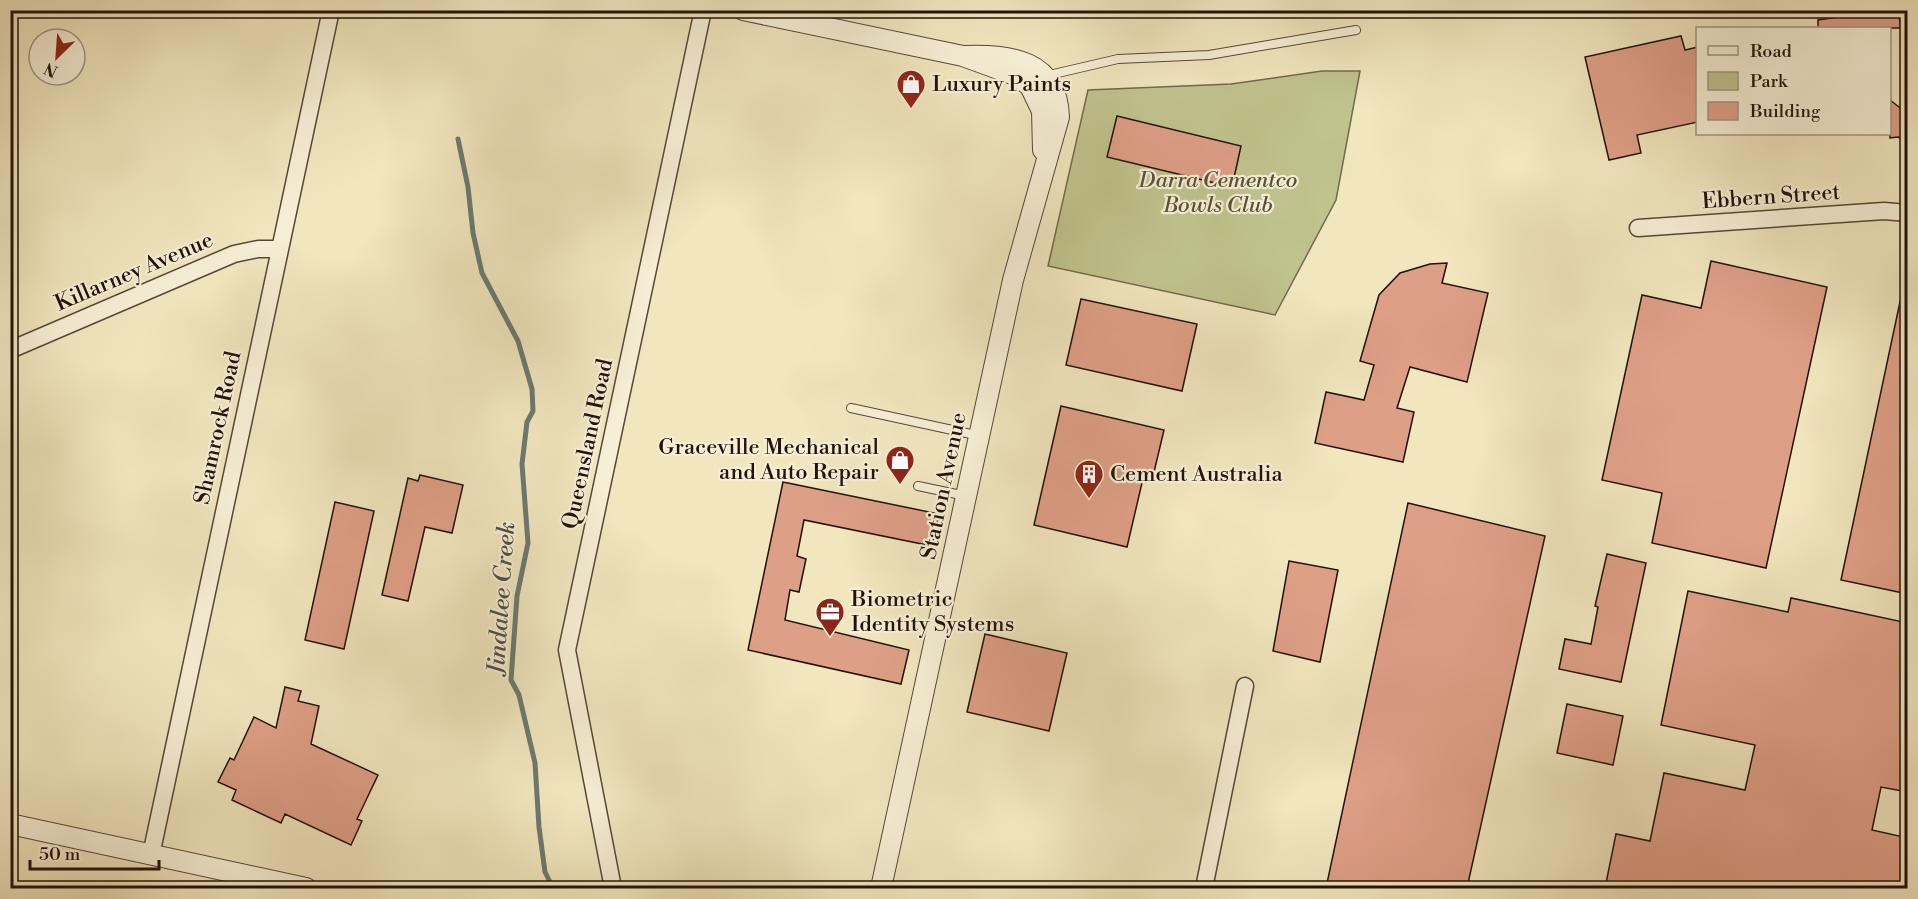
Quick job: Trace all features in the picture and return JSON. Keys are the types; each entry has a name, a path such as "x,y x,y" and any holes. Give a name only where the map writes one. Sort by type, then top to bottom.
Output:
{"street":[{"name":"Shamrock Road","path":"151,855 331,10"},
{"name":"Queensland Road","path":"613,888 567,650 703,10"},
{"path":"743,10 963,56 992,55 1035,75"},
{"name":"Station Avenue","path":"880,888 1013,280 1043,166 1059,117 1056,93 1035,75"},
{"name":"Ebbern Street","path":"1638,228 1884,211 1908,213"},
{"name":"Killarney Avenue","path":"10,350 234,254 258,249 279,249"},
{"path":"1204,888 1245,686"},
{"path":"10,824 306,888"}],"lane":[{"path":"1035,75 1118,59 1209,55 1356,30"},
{"path":"851,408 980,436"},
{"path":"918,486 967,496"}],"green space":[{"name":"Darra Cementco Bowls Club","path":"1322,71 1360,71 1336,200 1275,315 1048,266 1088,90 1231,84"}],"building":[{"path":"1898,10 1901,28 1818,27 1818,20"},
{"path":"1681,36 1685,50 1696,47 1696,122 1637,135 1641,153 1609,160 1585,57"},
{"path":"1891,101 1908,114 1908,144 1898,137 1890,138"},
{"path":"1117,116 1241,146 1232,187 1107,157"},
{"path":"1711,261 1827,287 1766,568 1652,543 1662,493 1602,480 1642,295 1701,308"},
{"path":"1447,263 1442,283 1488,293 1467,382 1410,367 1397,408 1414,412 1403,462 1315,443 1326,392 1364,400 1374,365 1360,361 1379,295 1400,273 1430,264"},
{"path":"1901,297 1908,297 1908,594 1841,580"},
{"path":"1081,299 1197,324 1182,391 1066,365"},
{"name":"Cement Australia","path":"1061,406 1164,430 1154,472 1145,470 1127,547 1034,525"},
{"path":"420,475 463,485 452,533 425,527 408,601 382,595 408,478 418,481"},
{"path":"783,482 939,514 932,546 804,520 797,556 806,559 799,592 790,590 785,620 909,650 901,684 748,650"},
{"path":"335,502 374,511 344,649 305,640"},
{"path":"1408,503 1545,536 1467,888 1326,888"},
{"path":"1607,554 1646,563 1621,682 1559,669 1565,639 1591,644 1598,607 1595,606"},
{"path":"1289,561 1338,570 1320,662 1273,651"},
{"path":"1688,591 1788,612 1791,598 1908,623 1908,792 1881,787 1872,830 1908,838 1908,888 1605,888 1616,834 1650,841 1664,773 1745,790 1755,745 1661,725"},
{"path":"985,634 1067,653 1049,731 967,712"},
{"path":"285,687 301,691 298,701 319,706 311,744 378,775 357,819 362,821 351,845 285,814 281,823 232,800 236,790 218,782 230,758 234,760 254,717 276,728"},
{"path":"1567,704 1623,716 1613,765 1557,753"}],"waterway":[{"name":"Jindalee Creek","path":"458,139 468,187 473,233 482,273 518,341 532,389 533,411 527,422 522,464 528,543 517,596 511,680 519,695 535,763 539,827 545,872 553,888"}],"place":[{"name":"Luxury Paints","path":"911,110"},
{"name":"Graceville Mechanical and Auto Repair","path":"900,486"},
{"name":"Cement Australia","path":"1089,500"},
{"name":"Biometric Identity Systems","path":"830,638"}]}
